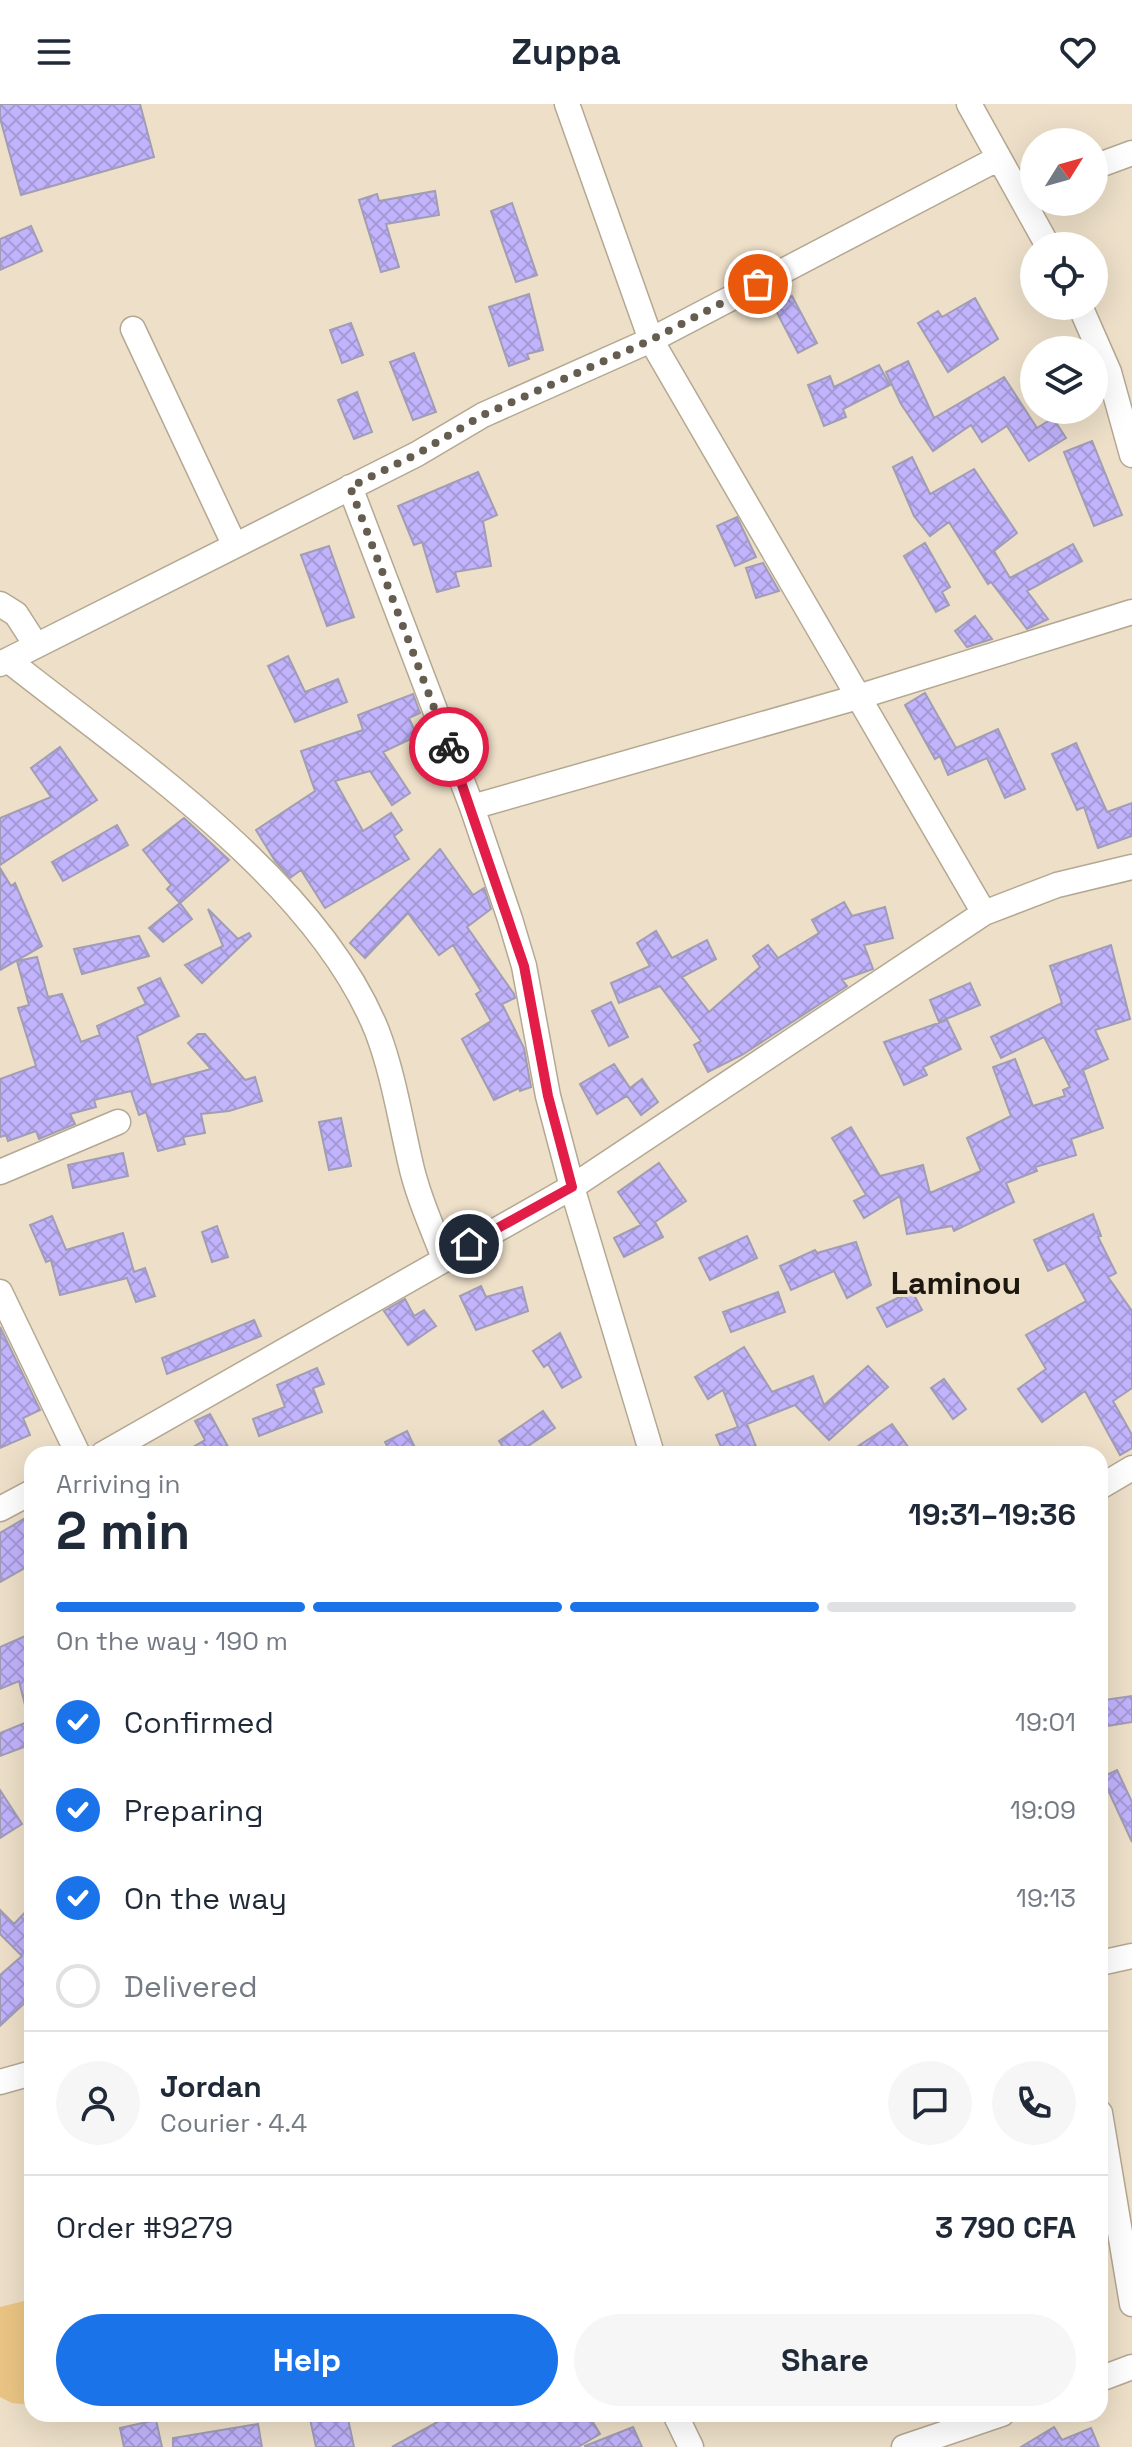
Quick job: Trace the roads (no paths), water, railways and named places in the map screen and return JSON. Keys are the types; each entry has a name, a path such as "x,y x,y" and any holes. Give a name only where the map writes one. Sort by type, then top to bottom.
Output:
{"street":[{"path":"567,104 651,340 984,913"},
{"path":"969,104 999,158 1020,184"},
{"path":"1108,162 1132,153"},
{"path":"444,1258 410,1163 377,1033 321,937 279,888 214,826 4,662 350,487 509,402 651,340 999,158"},
{"path":"1086,320 1109,372 1132,455"},
{"path":"133,329 234,544"},
{"path":"350,487 472,807 524,966 548,1096 650,1446"},
{"path":"0,604 16,614 36,645"},
{"path":"472,807 858,697 1132,612"},
{"path":"117,1446 572,1187 984,913 1057,885 1132,867"},
{"path":"0,1172 118,1122"},
{"path":"0,1292 74,1446"},
{"path":"1108,1482 1132,1468"},
{"path":"0,1509 24,1496"},
{"path":"1108,1961 1132,1956"},
{"path":"0,2082 24,2075"},
{"path":"1108,2161 1132,2304"},
{"path":"1108,2376 1132,2367"},
{"path":"679,2422 691,2447"},
{"path":"930,2422 935,2438"},
{"path":"904,2447 980,2422"}],"district":[{"name":"Laminou","path":"956,1283"}]}
